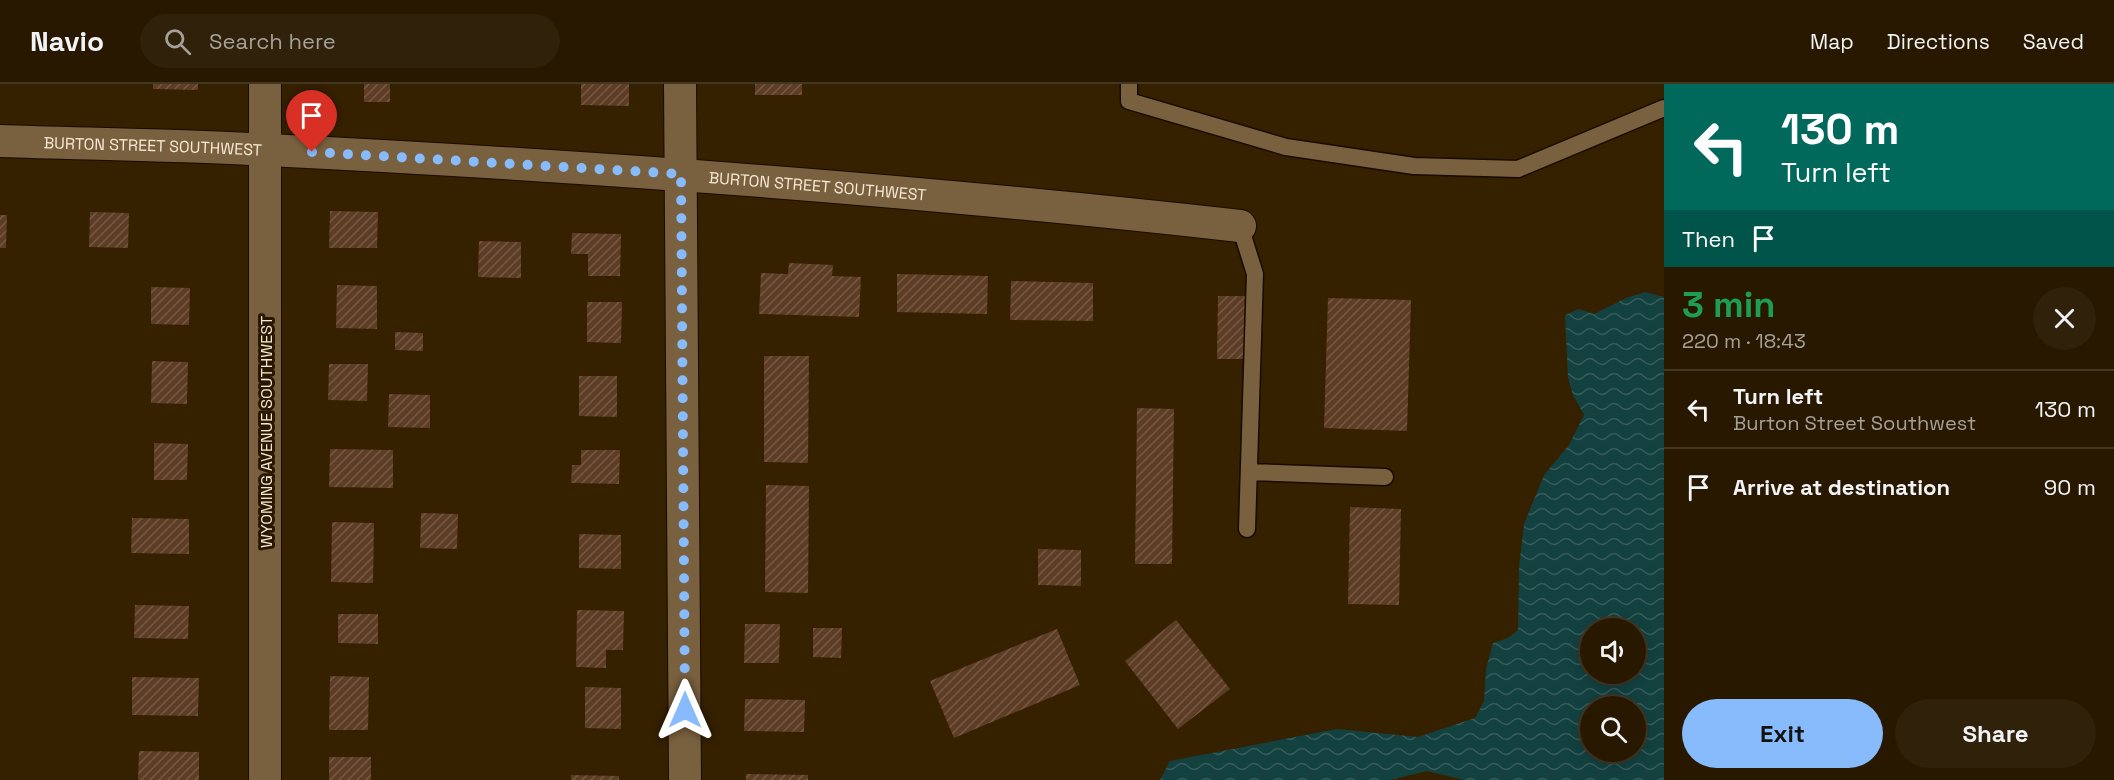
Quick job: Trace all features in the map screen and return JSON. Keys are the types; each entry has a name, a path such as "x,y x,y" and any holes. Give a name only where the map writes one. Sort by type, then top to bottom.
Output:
{"street":[{"name":"WYOMING AVENUE SOUTHWEST","path":"265,84 265,780"},
{"path":"680,84 685,780"},
{"name":"BURTON STREET SOUTHWEST","path":"0,141 266,150 681,174 1086,209 1240,226"}],"lane":[{"path":"1129,84 1130,101 1286,147 1414,166 1518,169 1664,108"},
{"path":"1240,226 1255,274 1247,529"},
{"path":"1249,472 1385,477"}],"water":[{"path":"1645,292 1664,297 1664,780 1464,780 1427,771 1390,780 1160,780 1170,761 1337,729 1418,737 1475,718 1484,701 1486,669 1493,643 1508,638 1518,630 1519,567 1524,524 1544,475 1569,445 1584,415 1573,395 1568,378 1565,315 1579,309 1594,314 1626,298"}],"building":[{"path":"153,84 198,84 198,90 153,89"},
{"path":"364,84 390,84 390,102 364,102"},
{"path":"581,84 629,84 629,106 581,105"},
{"path":"755,84 802,84 802,95 755,95"},
{"path":"330,211 378,212 377,248 329,248"},
{"path":"90,212 129,213 128,248 89,247"},
{"path":"0,215 7,215 6,248 0,248"},
{"path":"572,233 621,234 620,276 588,276 588,254 571,254"},
{"path":"479,241 521,242 521,278 478,277"},
{"path":"789,263 833,265 832,276 861,277 859,317 759,314 761,273 788,274"},
{"path":"897,274 988,276 987,314 897,312"},
{"path":"1011,281 1093,283 1093,321 1010,320"},
{"path":"337,285 377,286 377,329 336,328"},
{"path":"151,287 190,288 189,325 151,324"},
{"path":"1218,296 1245,296 1244,359 1217,359"},
{"path":"1328,298 1411,300 1407,431 1324,428"},
{"path":"587,302 622,302 621,343 587,342"},
{"path":"395,332 423,333 423,351 395,350"},
{"path":"764,356 809,356 808,463 764,462"},
{"path":"152,361 188,362 187,404 151,403"},
{"path":"329,364 368,364 367,401 328,400"},
{"path":"579,376 617,376 617,417 579,416"},
{"path":"389,394 430,395 430,428 388,427"},
{"path":"1137,408 1174,409 1172,564 1135,564"},
{"path":"154,443 188,444 187,480 154,480"},
{"path":"330,449 393,450 393,488 329,487"},
{"path":"581,450 620,450 619,484 571,483 572,465 581,465"},
{"path":"766,485 809,486 808,593 765,592"},
{"path":"1350,507 1401,509 1399,605 1348,604"},
{"path":"421,513 458,514 457,549 420,548"},
{"path":"132,518 189,519 189,554 131,553"},
{"path":"332,522 374,523 373,583 331,582"},
{"path":"579,534 621,535 621,569 579,568"},
{"path":"1038,549 1081,550 1081,586 1038,585"},
{"path":"135,605 189,606 188,639 134,638"},
{"path":"577,610 624,611 623,650 606,650 606,668 576,667"},
{"path":"338,614 378,614 378,644 338,643"},
{"path":"1176,620 1230,689 1178,729 1125,661"},
{"path":"745,624 780,624 779,663 744,663"},
{"path":"813,628 842,628 841,658 813,657"},
{"path":"1057,629 1080,685 954,738 930,681"},
{"path":"330,676 369,677 368,730 329,730"},
{"path":"132,677 199,678 198,716 132,715"},
{"path":"585,687 621,688 621,729 585,728"},
{"path":"745,699 805,700 804,732 744,731"},
{"path":"139,751 199,752 199,780 138,780"},
{"path":"329,757 371,757 371,780 329,780"},
{"path":"746,774 808,775 808,780 746,780"},
{"path":"571,775 619,776 619,780 571,780"}],"route":[{"path":"312,152 681,174 685,710"}]}
